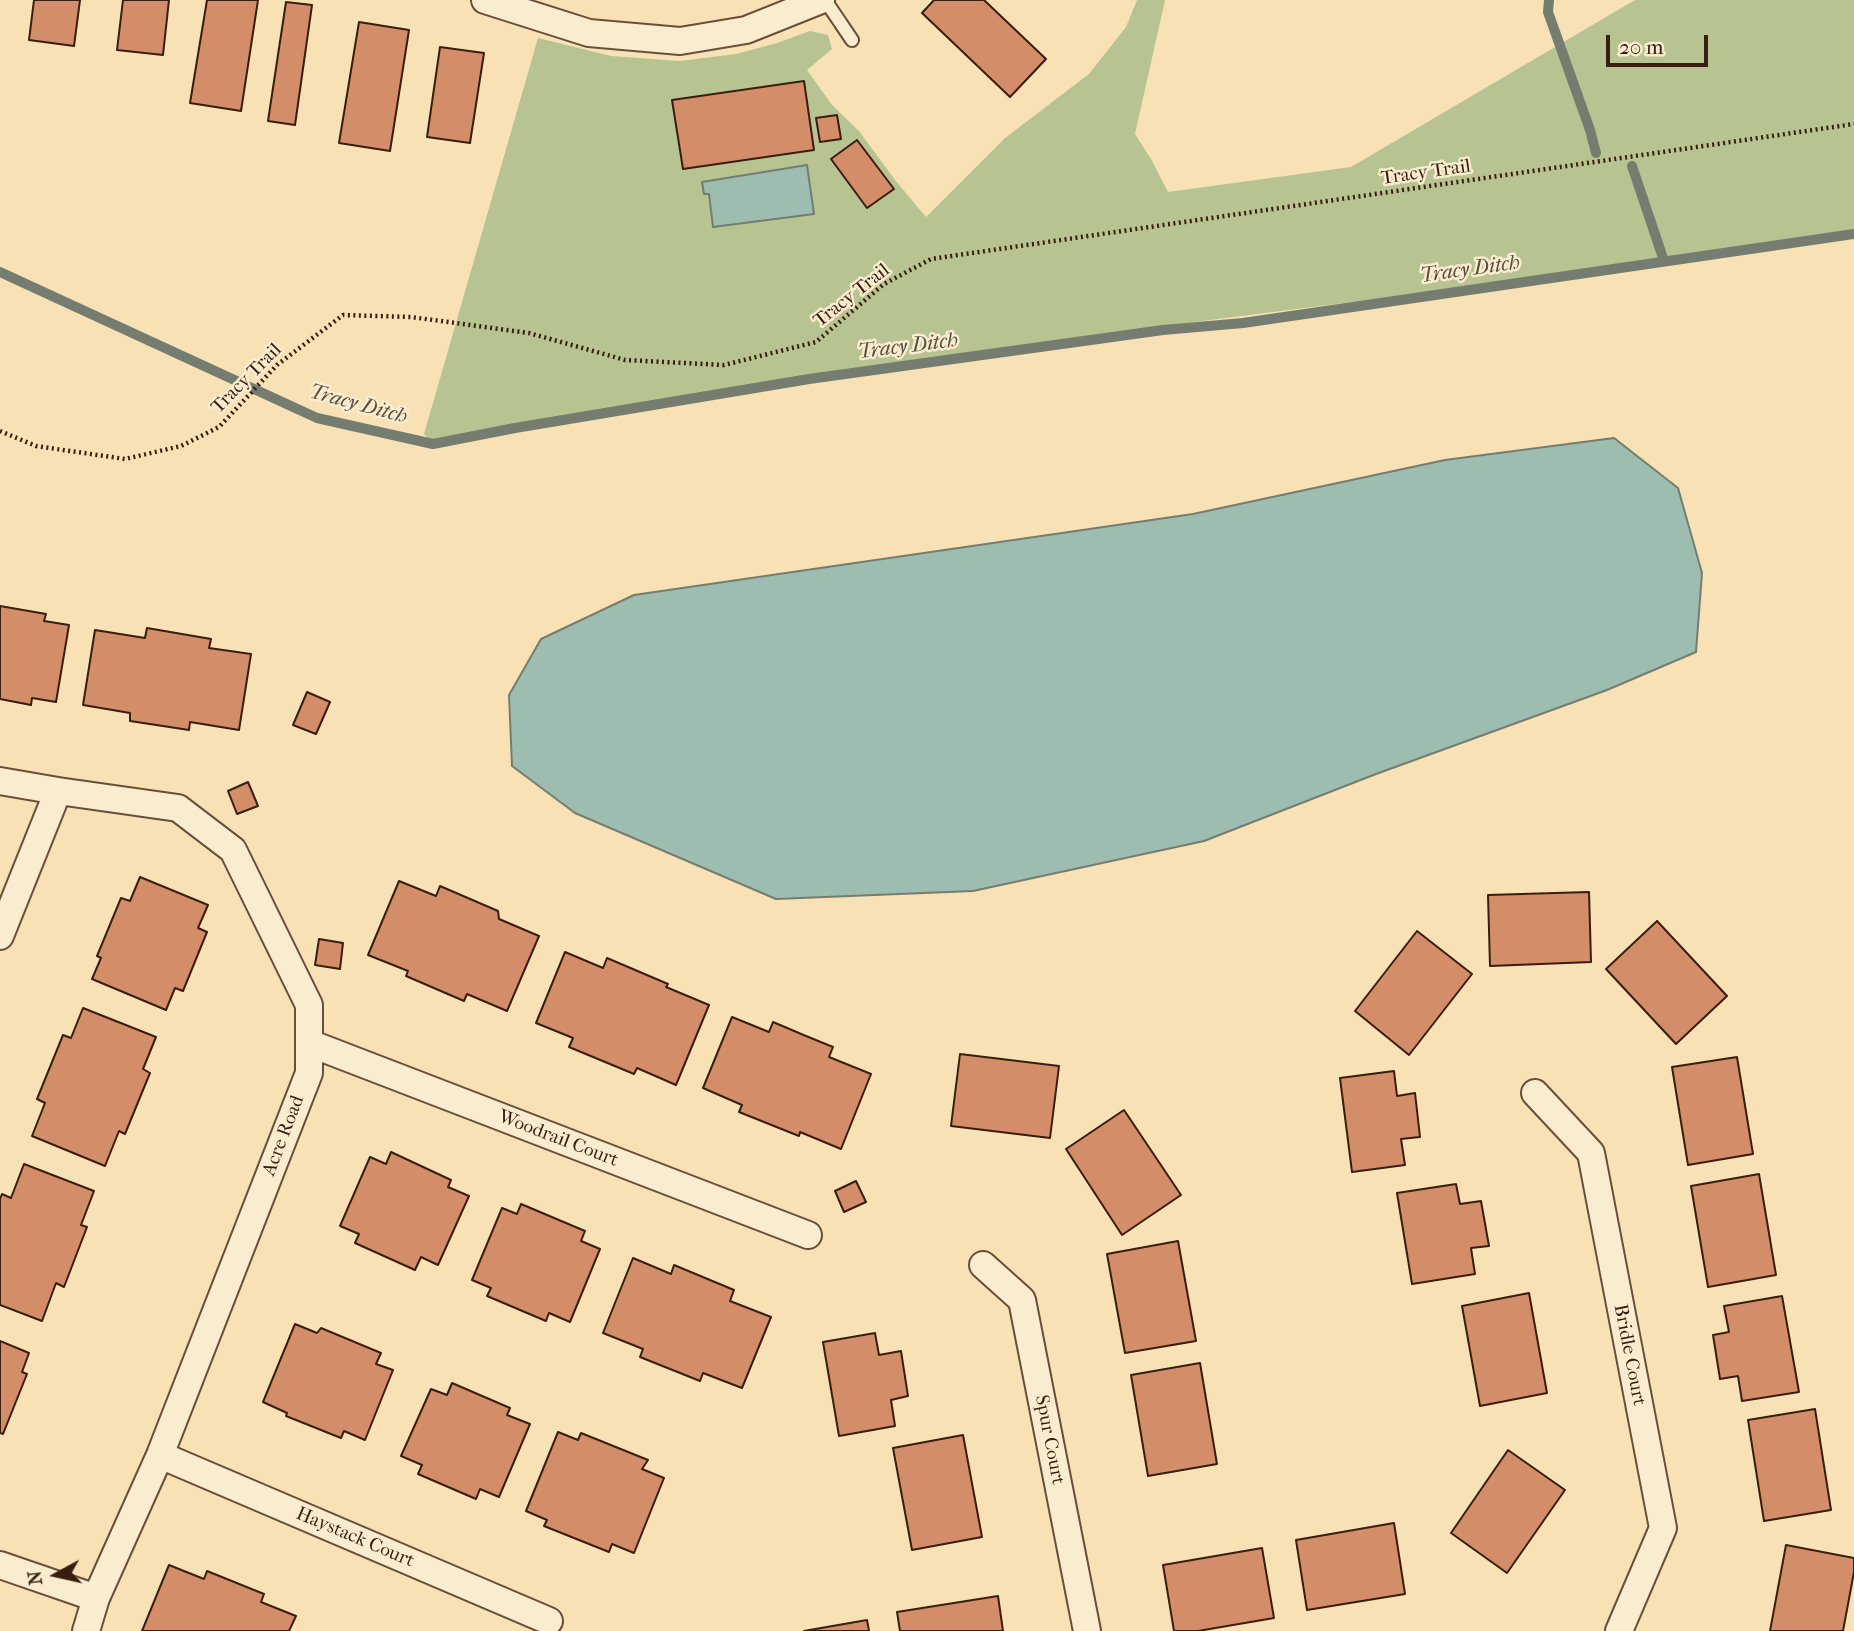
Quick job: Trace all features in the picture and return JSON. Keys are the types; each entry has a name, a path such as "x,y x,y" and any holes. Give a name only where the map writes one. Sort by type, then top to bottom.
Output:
{"street":[{"path":"485,0 589,33 680,41 746,30 823,0"},
{"name":"Acre Road","path":"0,781 178,808 233,850 309,1005 309,1073 160,1455 96,1598 86,1631"},
{"path":"0,936 58,791"},
{"name":"Woodrail Court","path":"309,1043 808,1235"},
{"name":"Bridle Court","path":"1535,1093 1591,1153 1663,1528 1619,1631"},
{"name":"Spur Court","path":"983,1265 1022,1300 1087,1631"},
{"name":"Haystack Court","path":"160,1455 549,1621"},
{"path":"0,1565 96,1598"}],"lane":[{"path":"823,0 852,40"}],"path":[{"name":"Tracy Trail","path":"0,431 36,446 125,459 181,446 219,427 277,365 343,315 411,317 529,332 625,360 724,365 816,342 884,284 931,259 1854,124"}],"green space":[{"path":"1137,0 1165,0 1135,134 1168,192 1351,167 1635,0 1854,0 1854,238 1171,325 1163,330 809,379 433,444 424,434 538,38 611,56 680,61 736,54 810,31 828,35 832,49 807,70 832,105 859,131 926,217 1005,138 1089,74 1126,27"}],"shaded area":[{"path":"807,165 814,214 713,227 709,194 704,194 702,182"},
{"path":"1614,438 1678,488 1702,573 1696,652 1607,690 1376,774 1204,841 973,891 776,899 575,813 512,766 509,695 541,639 634,595 1193,514 1445,460"}],"building":[{"path":"34,0 80,0 74,46 29,40"},
{"path":"123,0 169,0 163,55 117,50"},
{"path":"207,0 258,0 241,111 190,103"},
{"path":"934,0 984,0 1046,59 1010,97 922,13"},
{"path":"286,2 312,5 295,125 268,121"},
{"path":"359,22 409,30 390,151 339,143"},
{"path":"440,47 484,53 470,143 427,137"},
{"path":"804,81 814,150 683,169 672,100"},
{"path":"837,115 841,139 820,142 816,118"},
{"path":"857,140 894,189 867,208 831,159"},
{"path":"0,606 46,614 44,621 69,625 56,702 32,698 31,705 0,699"},
{"path":"147,628 211,639 209,648 251,654 239,730 190,722 189,730 130,721 130,713 83,705 95,630 145,638"},
{"path":"307,692 330,702 316,734 293,725"},
{"path":"248,782 258,806 237,814 228,791"},
{"path":"140,877 208,905 198,928 207,932 183,991 175,988 166,1010 92,979 101,958 97,956 121,898 130,901"},
{"path":"399,881 436,896 440,886 498,911 499,919 539,936 507,1011 467,994 464,1001 406,976 408,971 368,955"},
{"path":"1589,892 1591,962 1490,966 1488,895"},
{"path":"1657,921 1727,996 1676,1044 1606,969"},
{"path":"1417,931 1472,974 1409,1055 1355,1011"},
{"path":"319,939 343,943 340,969 315,965"},
{"path":"565,952 603,968 607,958 709,1005 676,1085 637,1068 634,1074 569,1047 573,1038 536,1023"},
{"path":"83,1008 156,1037 143,1069 150,1073 125,1134 119,1131 105,1166 32,1136 45,1103 37,1099 63,1035 71,1038"},
{"path":"732,1017 769,1032 773,1022 833,1047 829,1057 871,1074 841,1149 800,1132 799,1136 739,1112 742,1105 703,1088"},
{"path":"960,1054 1059,1066 1050,1138 951,1126"},
{"path":"1737,1057 1753,1154 1688,1165 1672,1067"},
{"path":"1394,1071 1397,1096 1415,1093 1420,1137 1401,1139 1405,1165 1352,1172 1340,1078"},
{"path":"1124,1110 1181,1195 1122,1235 1066,1149"},
{"path":"391,1152 451,1180 448,1187 469,1196 438,1265 421,1257 415,1270 355,1243 359,1234 340,1226 370,1157 386,1164"},
{"path":"24,1164 94,1191 81,1225 87,1227 64,1287 56,1283 42,1321 0,1305 0,1199 2,1194 11,1198"},
{"path":"1759,1174 1776,1275 1708,1287 1691,1186"},
{"path":"856,1181 866,1202 844,1212 835,1191"},
{"path":"1456,1184 1460,1204 1481,1201 1489,1246 1471,1248 1475,1274 1412,1284 1397,1193"},
{"path":"521,1204 585,1231 581,1241 600,1249 570,1322 549,1313 546,1321 487,1296 491,1288 472,1280 502,1208 517,1214"},
{"path":"1178,1241 1196,1341 1125,1353 1107,1254"},
{"path":"633,1258 671,1274 674,1265 734,1290 730,1301 771,1317 742,1388 703,1373 700,1381 640,1357 643,1349 603,1333"},
{"path":"1529,1293 1547,1393 1480,1406 1462,1306"},
{"path":"1782,1296 1799,1392 1742,1401 1738,1376 1720,1379 1713,1335 1729,1332 1724,1306"},
{"path":"295,1324 317,1333 321,1328 381,1353 376,1364 393,1370 365,1440 344,1431 341,1438 286,1416 287,1413 263,1402"},
{"path":"875,1333 879,1355 901,1351 908,1396 891,1400 895,1426 839,1436 823,1342"},
{"path":"0,1341 29,1353 22,1372 27,1374 3,1434 0,1433"},
{"path":"1200,1363 1217,1464 1148,1476 1131,1375"},
{"path":"452,1383 510,1408 507,1415 530,1424 499,1497 480,1489 476,1499 418,1474 422,1465 401,1456 431,1389 447,1395"},
{"path":"1815,1409 1831,1510 1764,1521 1748,1420"},
{"path":"558,1432 578,1440 581,1433 648,1460 642,1469 664,1478 634,1553 612,1544 609,1552 544,1526 547,1520 526,1511"},
{"path":"963,1435 982,1537 912,1550 893,1448"},
{"path":"1508,1450 1565,1490 1507,1573 1451,1533"},
{"path":"1394,1523 1405,1594 1307,1610 1296,1540"},
{"path":"1786,1545 1854,1558 1843,1631 1770,1631"},
{"path":"1262,1548 1274,1618 1198,1631 1174,1631 1163,1565"},
{"path":"169,1565 204,1579 207,1571 264,1594 261,1602 296,1616 289,1631 142,1631"},
{"path":"998,1596 1003,1631 900,1631 897,1612"},
{"path":"867,1620 869,1631 804,1631"}],"waterway":[{"path":"1549,0 1548,12 1596,153"},
{"path":"1632,166 1664,261"},
{"name":"Tracy Ditch","path":"0,272 317,418 433,444 809,379 1163,330 1243,323 1854,234"}]}
